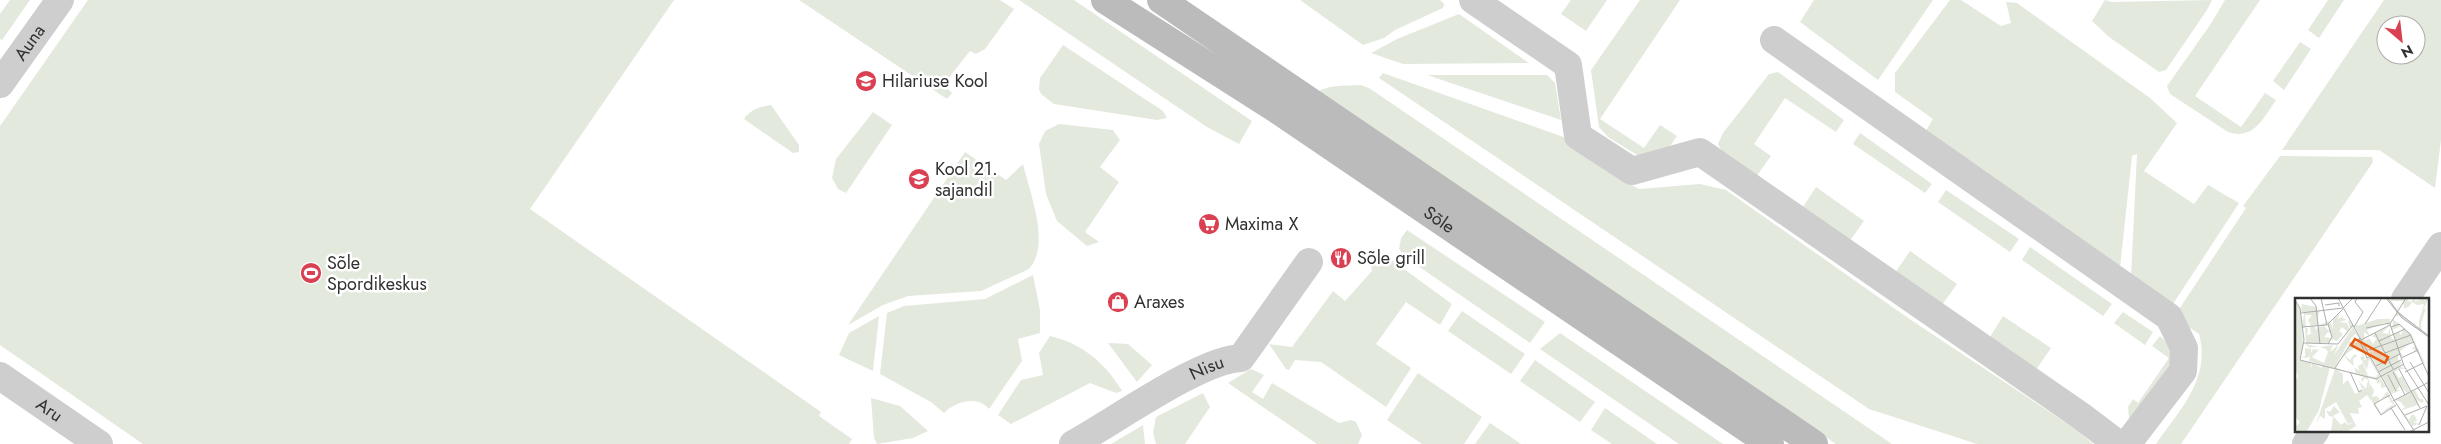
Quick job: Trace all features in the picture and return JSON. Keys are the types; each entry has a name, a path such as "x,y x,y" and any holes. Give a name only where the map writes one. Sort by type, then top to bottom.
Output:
{"main road":[{"name":"Sõle","path":"1105,0 1276,109 1770,444"},
{"name":"Sõle","path":"1161,0 1814,444"}],"street":[{"name":"Auna","path":"0,84 60,0"},
{"path":"1473,0 1568,65 1578,136 1632,171 1700,152 2082,416 2118,444"},
{"path":"1774,40 2168,317 2184,348 2183,371 2127,444"},
{"path":"2406,298 2441,246"},
{"name":"Nisu","path":"1073,444 1191,376 1229,358 1241,358 1309,262"},
{"name":"Aru","path":"0,376 99,444"},
{"path":"2306,444 2315,432"}],"shaded area":[{"path":"10,0 30,0 2,40 0,39 0,14"},
{"name":"Sõle Spordikeskus","path":"88,0 674,0 530,209 821,412 819,416 852,439 849,444 143,444 0,345 0,126"},
{"path":"799,0 1000,0 1014,9 985,49 976,54 970,51 947,80 944,85 952,93 947,99"},
{"path":"1019,0 1074,0 1252,121 1239,144 1207,127"},
{"path":"1300,0 1440,0 1444,4 1443,8 1395,30 1384,38 1363,45"},
{"path":"1571,0 1607,0 1586,31 1561,14"},
{"path":"1640,0 1680,0 1600,119 1644,148 1660,125 1677,136 1666,152 1642,158 1608,137 1599,127 1591,70"},
{"path":"1814,0 1933,0 1878,80 1800,22"},
{"path":"1950,0 1961,0 2001,26 2011,23 2006,2 2017,3 2150,98 2177,123 2144,171 2194,204 2208,185 2239,203 2173,304 2131,277 2137,154 2132,156 2120,268 1924,134 1933,119 1895,92 1895,73"},
{"path":"2105,0 2111,2 2212,0 2166,70 2159,72 2109,37 2092,21"},
{"path":"2225,0 2260,0 2195,96 2241,127 2265,93 2276,100 2257,126 2245,133 2237,134 2228,132 2170,94 2167,86 2210,25"},
{"path":"2328,0 2344,0 2319,38 2308,30"},
{"path":"2384,0 2441,0 2441,140 2435,188 2379,150 2282,150"},
{"path":"1459,14 1529,63 1403,64 1371,53 1397,39"},
{"path":"2300,42 2311,49 2284,90 2273,81"},
{"path":"1063,45 1163,111 1167,118 1157,120 1054,104 1041,94 1039,89 1040,78"},
{"path":"1778,72 1844,120 1836,132 1785,98 1754,144 1771,156 1753,181 1722,152 1718,144 1723,133 1769,74"},
{"path":"1383,73 1572,140 1617,177 1639,189 1700,184 1726,190 1911,320 2077,430 2093,444 1977,444 1869,409 1379,78"},
{"path":"1427,75 1547,75 1555,83 1561,120"},
{"path":"1361,85 1369,88 1892,444 1836,444 1317,92 1333,87"},
{"path":"771,105 799,145 799,152 793,153 744,119 752,111"},
{"path":"873,112 892,125 846,193 838,189 832,178 836,159"},
{"path":"1059,124 1113,130 1120,140 1100,167 1119,182 1085,232 1099,242 1087,246 1057,221 1046,194 1039,144 1045,131"},
{"path":"1860,133 1932,184 1925,193 1853,144"},
{"path":"965,152 1006,180 1023,164 1034,204 1039,233 1035,259 1029,269 981,291 908,296 883,305 848,325"},
{"path":"2280,156 2372,157 2373,162 2181,444 2156,444 2191,393 2201,365 2202,350 2199,334 2174,317 2246,208 2243,206"},
{"path":"1816,187 1864,221 1849,242 1801,210"},
{"path":"1946,190 2019,239 2010,252 1938,202"},
{"path":"1407,230 1545,322 1530,343 1405,257 1399,249 1401,238"},
{"path":"2030,247 2112,304 2103,316 2022,260"},
{"path":"1375,248 1452,304 1440,325 1406,302 1376,344 1411,368 1386,407 1321,362 1295,360 1289,370 1286,369 1269,344 1292,347 1333,291 1345,301 1372,271 1370,258 1373,253 1371,251"},
{"path":"1910,251 1957,284 1942,305 1895,273"},
{"path":"1033,275 1040,310 1040,333 1018,339 1022,361 989,409 979,402 966,401 954,405 944,413 931,402 880,374 887,313 904,306 985,299"},
{"path":"1462,311 1525,354 1511,374 1448,331"},
{"path":"2123,312 2153,332 2145,345 2114,323"},
{"path":"879,316 873,371 839,355 849,333"},
{"path":"2003,316 2051,348 2036,370 1990,337"},
{"path":"1560,333 1723,444 1679,444 1540,349"},
{"path":"1050,336 1072,344 1092,356 1116,381 1122,391 1116,393 1090,383 1011,424 998,415 1021,380 1043,375 1039,353"},
{"path":"2160,336 2171,347 2174,363 2140,415 2129,418 2128,407 2133,399 2138,403 2169,358 2152,346"},
{"path":"1108,343 1128,344 1152,365 1137,382"},
{"path":"1535,360 1595,402 1580,422 1520,381"},
{"path":"1251,369 1264,375 1252,392 1263,399 1272,383 1339,423 1351,420 1356,422 1362,435 1358,444 1317,444 1228,383"},
{"path":"1418,373 1482,417 1464,444 1422,444 1387,420"},
{"path":"1203,393 1210,407 1185,444 1156,444 1153,433 1156,417"},
{"path":"871,398 900,406 928,431 913,438 877,444 874,438"},
{"path":"1605,408 1657,444 1612,444 1591,430"},
{"path":"1490,423 1521,444 1475,444"},
{"path":"1143,425 1145,444 1111,444"}],"place":[{"name":"Hilariuse Kool","path":"866,81"},
{"name":"Kool 21. sajandil","path":"919,179"},
{"name":"Maxima X","path":"1209,224"},
{"name":"Sõle grill","path":"1341,258"},
{"name":"Sõle Spordikeskus","path":"311,273"},
{"name":"Araxes","path":"1118,302"}]}
